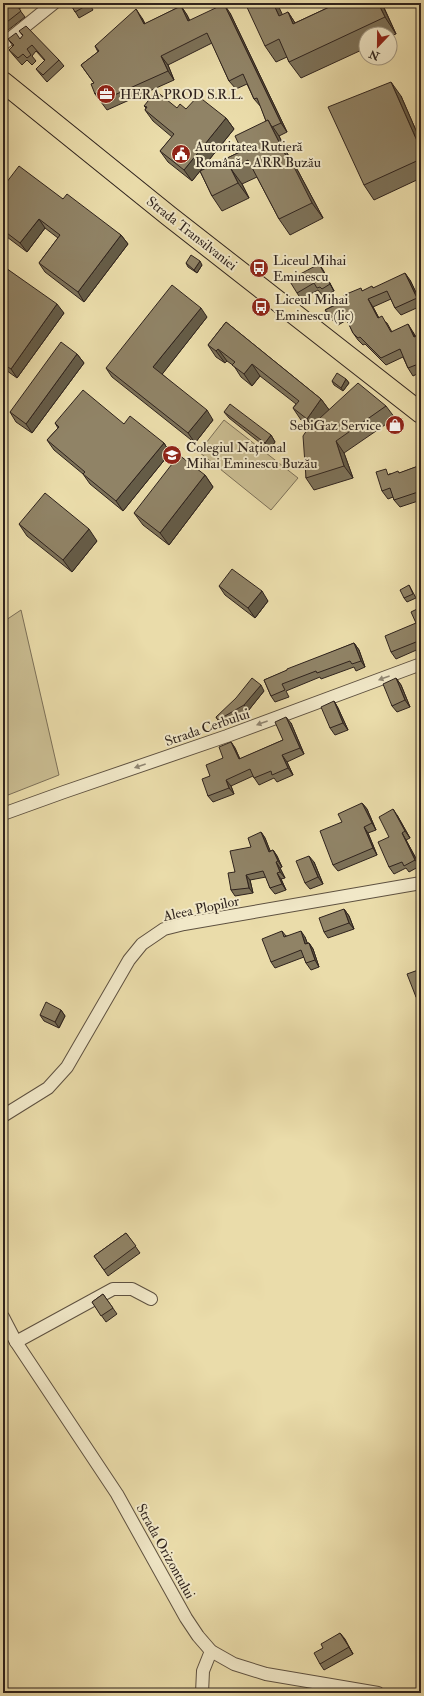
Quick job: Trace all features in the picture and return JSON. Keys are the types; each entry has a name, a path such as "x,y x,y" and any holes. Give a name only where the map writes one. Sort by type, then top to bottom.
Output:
{"main road":[{"name":"Strada Transilvaniei","path":"3,82 169,216 421,413"}],"street":[{"path":"3,44 54,3"},
{"name":"Strada Cerbului","path":"3,814 228,736 421,664"},
{"name":"Aleea Plopilor","path":"3,1116 48,1088 67,1067 128,960 142,944 164,929 184,924 421,883"},
{"path":"16,1342 113,1289 132,1289 151,1299"},
{"name":"Strada Orizontului","path":"3,1317 16,1342 117,1494 186,1618 198,1636 211,1651 234,1664 266,1674 378,1693"},
{"path":"202,1693 202,1671 211,1651"}],"shaded area":[{"path":"224,420 298,478 271,510 199,452"},
{"path":"21,610 59,775 3,797 3,622"}],"building":[{"path":"3,3 15,3 21,11 3,25"},
{"path":"70,3 88,3 89,4 75,12"},
{"path":"245,3 273,3 279,16 288,12 293,24 338,3 378,3 385,17 366,26 358,26 358,30 289,62 279,39 265,46"},
{"path":"224,4 281,123 272,127 268,120 266,121 257,98 254,99 243,74 229,81 207,33 161,56 168,71 101,101 97,92 95,94 91,84 94,83 81,65 99,51 95,46 136,9 144,24 181,6 188,21"},
{"path":"26,26 59,60 43,75 36,69 45,60 32,45 27,49 31,55 27,58 23,54 18,58 9,50 14,45 8,39 16,33 20,39 23,35 19,31"},
{"path":"391,82 421,150 421,159 364,185 328,107"},
{"path":"156,91 177,108 180,104 186,109 198,96 226,118 184,170 160,151 174,134 145,110 147,107 144,106"},
{"path":"268,120 286,156 288,155 312,203 279,219 248,160 231,169 238,183 212,196 200,171 242,151 235,136"},
{"path":"19,166 63,199 67,194 121,235 78,292 39,263 60,235 39,219 20,243 3,230 3,187"},
{"path":"191,255 200,261 194,270 186,263"},
{"path":"319,264 330,284 322,289 320,287 317,288 314,283 297,293 289,280"},
{"path":"3,266 57,304 11,369 3,364"},
{"path":"405,273 417,298 395,308 387,291 368,299 378,318 382,316 391,332 408,324 414,337 421,334 421,363 408,368 400,349 381,358 360,337 358,338 353,333 343,312 333,317 325,310 346,299 344,295 361,288 362,291 372,286 373,288"},
{"path":"172,285 201,308 153,367 207,410 188,433 106,368"},
{"path":"226,322 321,399 307,419 293,408 299,401 252,364 244,374 232,365 235,362 218,349 216,351 208,345"},
{"path":"61,342 77,354 26,424 10,412"},
{"path":"337,373 346,379 341,388 332,381"},
{"path":"358,383 386,406 336,441 344,466 306,478 303,436 307,430"},
{"path":"83,390 124,424 130,416 164,443 116,501 83,474 85,472 47,440 59,427 55,423"},
{"path":"230,404 271,435 265,443 224,412"},
{"path":"179,455 205,475 160,533 134,513"},
{"path":"421,465 421,491 394,500 390,488 382,491 376,472 386,469 388,475 398,471 399,473"},
{"path":"45,493 89,529 63,560 19,524"},
{"path":"232,569 262,591 248,608 219,586"},
{"path":"409,585 413,594 404,598 400,590"},
{"path":"419,608 421,612 421,640 391,652 385,636 416,623 411,612"},
{"path":"354,643 361,661 352,664 350,661 317,673 316,671 282,684 285,690 271,696 264,680 287,669"},
{"path":"421,672 421,679 418,674"},
{"path":"252,678 261,685 244,705 218,720 216,717 236,698"},
{"path":"396,678 405,700 392,706 383,684"},
{"path":"334,701 343,723 330,728 321,707"},
{"path":"286,717 300,748 282,755 288,768 272,775 271,771 254,778 250,769 226,780 229,788 208,796 202,779 210,776 206,765 223,758 219,747 231,742 239,759 283,740 275,722"},
{"path":"362,803 372,823 364,827 373,848 333,865 320,831 342,822 338,814"},
{"path":"393,809 405,831 402,833 415,860 404,866 402,862 389,867 378,842 389,837 379,817"},
{"path":"421,815 421,823 417,817"},
{"path":"261,832 269,852 273,850 278,861 276,862 280,872 277,873 282,884 270,888 263,871 246,875 249,888 231,890 228,873 235,872 230,851 251,847 248,838"},
{"path":"309,856 318,877 305,883 296,861"},
{"path":"344,909 349,923 324,932 319,918"},
{"path":"282,931 284,937 301,931 305,944 309,943 315,960 306,963 301,950 271,962 262,939"},
{"path":"421,969 421,996 416,997 407,974"},
{"path":"46,1002 61,1010 55,1022 40,1015"},
{"path":"126,1233 136,1246 104,1270 94,1256"},
{"path":"103,1294 113,1308 101,1316 92,1302"},
{"path":"340,1633 349,1647 320,1664 314,1653 323,1648 321,1644"}],"place":[{"name":"HERA PROD S.R.L.","path":"106,94"},
{"name":"Autoritatea Rutieră Română - ARR Buzău","path":"181,154"},
{"name":"Liceul Mihai Eminescu","path":"259,268"},
{"name":"Liceul Mihai Eminescu (lic)","path":"261,307"},
{"name":"SebiGaz Service","path":"395,425"},
{"name":"Colegiul Național Mihai Eminescu Buzău","path":"172,455"}]}
